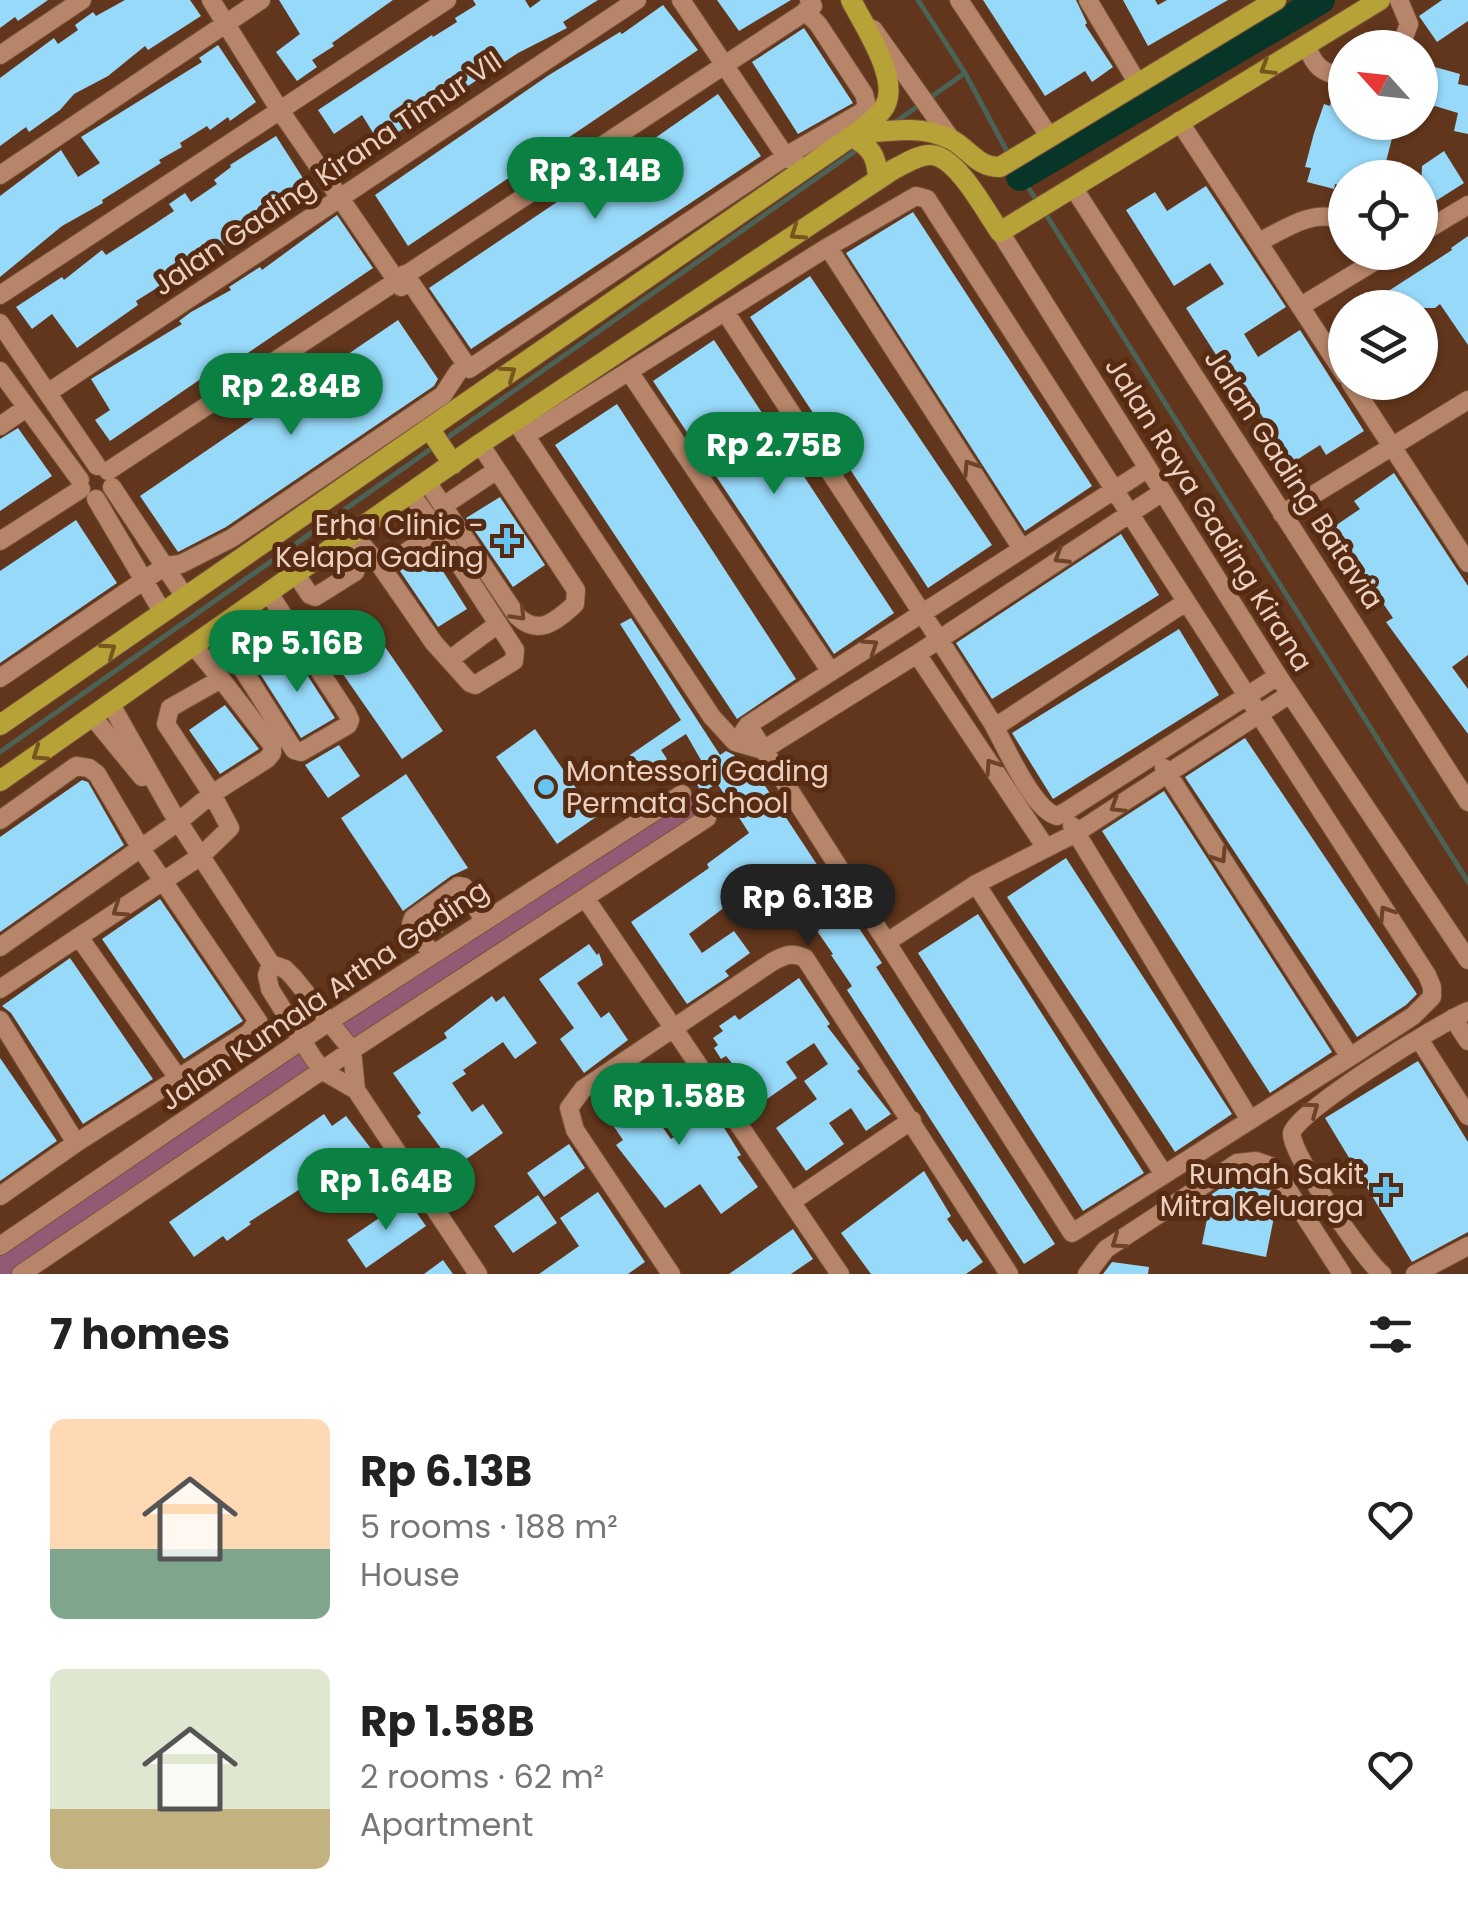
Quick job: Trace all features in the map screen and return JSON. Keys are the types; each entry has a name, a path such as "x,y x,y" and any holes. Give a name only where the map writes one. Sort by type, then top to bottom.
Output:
{"main road":[{"path":"851,0 887,72 890,86 882,110 865,134"},
{"path":"0,725 431,432 475,396 793,168 865,134 897,128 950,139 979,162 1000,167 1276,0"},
{"path":"1000,232 1380,0"},
{"path":"0,781 419,488 450,460 520,428 878,174 865,134"},
{"name":"Jalan Raya Gading Kirana","path":"878,174 918,157 940,157 956,168 1000,232"},
{"path":"431,432 450,460"}],"street":[{"path":"0,55 82,0"},
{"path":"85,489 84,471 106,475 400,277 809,6 864,94 867,106 793,168 469,369 400,277 338,197 211,0"},
{"path":"0,175 261,0"},
{"path":"0,294 446,0"},
{"name":"Jalan Gading Kirana Timur VII","path":"49,392 637,0"},
{"path":"681,0 793,168"},
{"path":"851,0 950,139"},
{"path":"959,0 1044,139"},
{"path":"1088,0 1137,82"},
{"path":"1399,0 1409,24 1407,30"},
{"path":"1306,45 1314,64 1328,74"},
{"path":"1179,121 1328,348"},
{"name":"Jalan Gading Batavia","path":"1069,190 1468,802"},
{"path":"748,725 763,750 1072,1233 1424,1007 1432,997 1432,987 1246,697 1186,602 1130,513 1115,489 928,199 916,196 828,247 630,374 520,428 712,717 735,742 763,750 918,654 938,638 1130,513 1161,493"},
{"path":"1438,223 1468,205"},
{"path":"1259,242 1302,220 1328,218"},
{"name":"Jalan Raya Gading Kirana","path":"1000,232 1278,676 1468,960"},
{"path":"828,247 1022,549"},
{"path":"1301,306 1357,270"},
{"path":"400,277 475,396"},
{"path":"726,313 938,638 1043,809 1057,816 1066,812 1278,676"},
{"path":"0,323 185,597"},
{"path":"0,371 85,489 162,612"},
{"path":"0,678 165,566 181,564 232,538 443,395 458,372"},
{"path":"630,374 831,672"},
{"path":"1361,400 1468,563"},
{"path":"1282,514 1468,400"},
{"path":"0,426 26,408"},
{"path":"419,488 443,506 517,616 532,627 551,624 575,604 576,590 480,444"},
{"path":"735,742 748,725 1147,469"},
{"path":"443,506 497,470"},
{"path":"85,489 105,496 106,475"},
{"path":"348,537 382,568 434,643 476,685 514,661 515,650 438,531 419,488"},
{"path":"0,542 85,489"},
{"path":"382,568 438,531"},
{"path":"296,573 316,597 355,572 358,564 348,537"},
{"path":"217,629 298,752 348,724 347,713 268,592"},
{"path":"994,728 1186,602"},
{"path":"449,660 498,624"},
{"path":"241,666 293,630"},
{"path":"0,947 140,847 175,817 272,753 272,745 194,646"},
{"path":"918,654 1046,848"},
{"path":"0,989 201,856 230,828 166,724 170,708 221,679"},
{"path":"887,942 976,884 1076,833 1290,694"},
{"path":"110,703 175,817 270,964 285,969 293,977 352,1050 356,1090"},
{"path":"92,716 175,817"},
{"path":"1157,756 1350,1057"},
{"path":"0,820 76,766 96,774 140,847 258,1020 249,1033 0,1196"},
{"name":"Jalan Kumala Artha Gading","path":"0,1246 330,1021 682,794"},
{"path":"1066,812 1250,1120"},
{"path":"21,1274 352,1050 708,818"},
{"path":"976,884 1163,1173"},
{"path":"432,954 411,924 412,918 458,886 464,888 484,920"},
{"path":"586,899 840,1274"},
{"path":"79,937 178,1078"},
{"path":"671,1274 575,1130 569,1108 584,1089 772,962 796,954 805,958 1009,1274"},
{"path":"270,964 270,990 323,1070 356,1090 478,1274"},
{"path":"1382,1274 1326,1200 1294,1150 1291,1134 1298,1120 1461,1014 1468,1041"},
{"path":"0,1020 76,1143"},
{"path":"1419,1038 1468,1116"},
{"path":"791,1202 912,1120"},
{"path":"1087,1274 1106,1249 1237,1163 1256,1161 1273,1167 1342,1274"},
{"path":"1415,1274 1468,1246"}],"shaded area":[{"path":"683,787 707,818 352,1050 330,1021"},
{"path":"303,1040 325,1073 23,1274 0,1274 0,1244"}],"building":[{"path":"0,0 48,0 18,21 15,17 0,28"},
{"path":"125,0 190,0 201,16 148,50 145,46 108,76 74,94 60,110 29,132 26,127 0,146 0,78 54,38 58,44 78,30 75,25 93,12 96,16"},
{"path":"279,0 393,0 332,43 334,46 312,60 317,67 297,81 276,52 300,34"},
{"path":"473,0 525,0 530,8 541,0 598,0 563,22 567,28 518,53 380,144 362,115 334,134 318,110 457,22 455,18 476,5"},
{"path":"717,0 791,0 739,31"},
{"path":"983,0 1076,0 1085,25 1113,67 1092,82 1085,71 1045,96"},
{"path":"1123,0 1155,0 1158,5 1167,0 1228,0 1148,46"},
{"path":"1442,0 1468,0 1468,21 1438,41 1438,30 1429,30 1419,16"},
{"path":"663,5 698,50 408,246 375,195 549,75 622,34"},
{"path":"804,28 853,103 798,134 752,62"},
{"path":"218,45 256,102 230,121 228,117 210,130 207,126 180,143 182,147 159,160 161,163 62,226 0,277 0,196 61,150 78,177 100,163 81,137 202,62 199,58"},
{"path":"1438,68 1460,74 1458,84 1468,86 1468,134 1454,131 1458,113 1438,107"},
{"path":"718,94 761,156 471,349 429,288 563,198 565,201"},
{"path":"1324,104 1328,105 1328,140 1392,140 1386,160 1328,160 1328,187 1307,182 1311,168 1305,167"},
{"path":"276,136 308,186 292,198 289,194 221,248 136,301 138,305 77,348 52,314 32,329 16,307 62,277 64,280 102,250 106,255 174,211 169,204 185,193 191,202 217,184 214,180 230,165"},
{"path":"1444,151 1464,183 1438,200 1438,160 1431,160"},
{"path":"1206,186 1286,307 1244,334 1258,357 1300,330 1328,374 1328,400 1344,400 1364,431 1326,455 1320,445 1292,463 1236,375 1231,378 1186,308 1224,284 1210,263 1174,286 1126,210 1155,192 1167,211"},
{"path":"913,212 1092,486 1025,531 846,253"},
{"path":"337,215 373,268 110,441 95,420 110,410 91,379 182,324 179,321 191,312 231,290 229,287 260,267 262,270"},
{"path":"1468,236 1468,345 1438,306 1438,290 1390,290 1421,270 1438,270 1438,259"},
{"path":"810,276 992,545 928,588 750,317"},
{"path":"398,320 438,379 434,386 226,527 178,552 140,496"},
{"path":"714,340 894,613 834,654 653,381"},
{"path":"617,404 796,679 737,719 555,445"},
{"path":"18,428 52,476 0,511 0,439"},
{"path":"1394,473 1468,586 1468,655 1452,667 1468,689 1468,734 1386,622 1393,618 1332,528 1360,509 1354,501"},
{"name":"Erha Clinic - Kelapa Gading","path":"500,497 545,565 513,587 466,518"},
{"path":"76,520 117,583 0,663 0,571"},
{"path":"1121,534 1159,595 992,699 956,643"},
{"path":"430,551 467,609 438,627 400,571"},
{"path":"631,618 720,755 726,751 734,755 744,771 752,766 882,963 876,967 1055,1244 1024,1264 847,990 852,986 833,954 817,931 813,933 777,877 738,907 733,901 689,934 702,953 734,931 750,953 725,971 729,976 687,1004 631,922 709,868 707,864 749,833 717,783 702,793 692,776 705,767 686,734 661,750 667,759 653,769 657,775 647,782 630,755 681,720 620,624"},
{"path":"370,625 443,731 402,759 329,654"},
{"path":"1179,629 1219,695 1053,799 1012,733"},
{"path":"291,650 335,718 301,738 259,672"},
{"path":"225,705 259,749 220,774 189,730"},
{"name":"Montessori Gading Permata School","path":"535,729 596,817 557,844 496,757"},
{"path":"1245,738 1417,994 1357,1037 1185,777"},
{"path":"339,745 360,776 328,798 305,765"},
{"path":"406,774 468,868 403,911 341,818"},
{"path":"82,780 88,782 124,845 0,932 0,837"},
{"path":"1164,791 1332,1052 1270,1093 1102,831"},
{"path":"1066,858 1232,1114 1175,1152 1007,897"},
{"path":"160,899 243,1021 184,1059 102,939"},
{"path":"458,901 467,916 435,937 426,924"},
{"path":"978,914 1144,1173 1083,1211 918,953"},
{"path":"589,944 599,953 603,965 577,983 601,1018 609,1012 628,1040 584,1073 560,1039 574,1028 539,979"},
{"path":"70,958 153,1079 83,1124 11,1013 2,1006"},
{"path":"799,978 830,1024 827,1026 860,1069 857,1071 891,1114 866,1131 851,1108 829,1123 844,1144 806,1171 776,1128 817,1099 804,1081 828,1064 814,1043 786,1062 797,1078 757,1106 731,1062 726,1056 721,1059 713,1038 723,1031 719,1026 735,1015 739,1020"},
{"path":"492,996 496,1002 504,996 537,1043 515,1059 503,1042 463,1070 466,1074 452,1083 472,1112 483,1104 503,1133 455,1167 417,1116 421,1113 393,1073 447,1038 444,1033"},
{"path":"0,1058 57,1141 0,1181"},
{"path":"1418,1061 1468,1142 1468,1232 1412,1262 1325,1118"},
{"path":"661,1071 667,1080 676,1074 689,1091 656,1118 671,1139 713,1110 758,1187 721,1214 700,1184 665,1208 616,1145 623,1140 606,1115"},
{"path":"324,1114 332,1126 346,1116 386,1168 329,1208 311,1182 227,1241 223,1236 194,1257 169,1222"},
{"path":"569,1144 585,1168 544,1197 527,1173"},
{"path":"924,1171 951,1216 947,1219 983,1262 966,1274 871,1274 841,1233"},
{"path":"1230,1182 1273,1191 1278,1197 1266,1257 1202,1244 1212,1194"},
{"path":"598,1192 645,1262 628,1274 539,1274 579,1246 560,1218"},
{"path":"538,1195 557,1223 513,1253 494,1226"},
{"path":"407,1199 426,1226 366,1268 347,1240"},
{"path":"793,1229 813,1259 791,1274 729,1274"},
{"path":"443,1260 453,1274 424,1274"},
{"path":"1112,1262 1149,1267 1148,1274 1103,1274"}],"waterway":[{"path":"918,0 965,73 1010,157"},
{"path":"1020,177 1321,0"},
{"path":"894,123 965,73"},
{"path":"444,440 861,147"},
{"path":"1015,167 1039,204"},
{"path":"1045,213 1468,882"},
{"path":"0,752 435,446"}],"place":[{"name":"Erha Clinic - Kelapa Gading","path":"507,541"},
{"name":"Montessori Gading Permata School","path":"546,787"},
{"name":"Rumah Sakit Mitra Keluarga","path":"1386,1190"}]}
